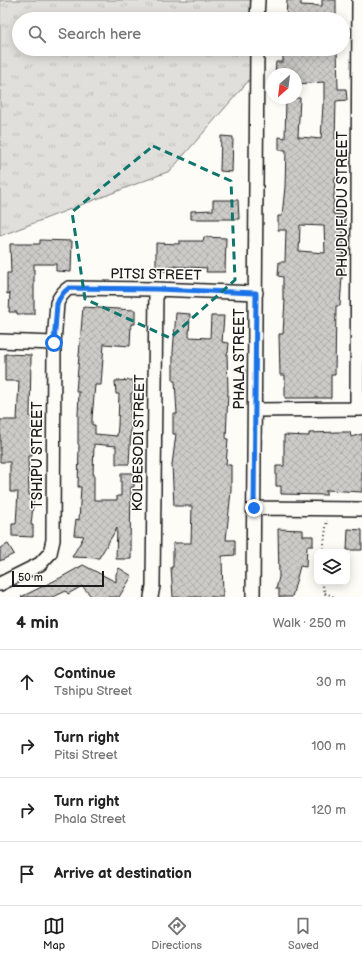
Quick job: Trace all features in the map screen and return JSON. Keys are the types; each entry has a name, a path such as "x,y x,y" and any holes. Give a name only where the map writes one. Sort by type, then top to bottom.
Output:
{"street":[{"path":"258,0 258,12"},
{"name":"PHUDUFUDU STREET","path":"359,0 359,408"},
{"name":"PHALA STREET","path":"253,597 257,56"},
{"name":"PITSI STREET","path":"59,298 69,288 156,289 256,293"},
{"name":"KOLBESODI STREET","path":"151,597 153,586 156,289"},
{"name":"TSHIPU STREET","path":"0,584 40,564 50,554 53,540 54,343 57,304 59,298"},
{"path":"0,341 54,343"},
{"path":"255,410 359,408"},
{"path":"254,508 362,509"}],"path":[{"path":"323,549 328,509"},
{"path":"323,585 326,597"},
{"path":"325,593 335,597"}],"highlighted area":[{"path":"153,146 231,181 235,280 170,338 85,299 72,212"}],"green space":[{"path":"0,0 257,0 258,12 12,12 12,56 258,56 258,70 170,171 0,236"}],"building":[{"path":"287,0 301,0 301,5 322,6 322,0 336,0 336,12 286,12"},
{"path":"283,56 337,56 338,89 346,89 347,100 336,101 335,139 337,139 337,178 335,178 333,214 345,215 345,227 343,227 344,276 342,276 340,306 336,306 335,375 331,375 331,398 285,398 285,375 280,375 279,334 283,334 285,300 283,300 283,277 278,276 279,262 285,262 286,230 278,230 278,216 282,216 285,187 286,150 279,150 279,137 285,138 286,104 300,104 298,137 321,139 324,82 302,84 302,68 276,68 276,62 283,62","holes":["300,225 324,226 325,253 299,251"]},
{"path":"221,136 233,137 232,172 220,171"},
{"path":"213,200 238,200 239,219 191,219 191,211 213,210"},
{"path":"204,237 226,238 225,272 206,272 207,268 170,266 170,271 156,271 156,243 179,244 179,241 203,241"},
{"path":"40,240 72,241 71,272 56,271 56,264 34,264 34,314 17,314 17,312 9,312 10,293 7,294 7,273 11,273 10,244 40,244"},
{"path":"83,307 135,310 135,324 131,324 130,346 104,344 101,385 95,385 92,418 92,425 95,425 95,434 117,436 119,394 116,394 115,381 133,380 134,393 131,393 129,464 116,464 116,446 94,444 93,474 94,500 117,500 117,496 121,496 121,473 134,473 134,487 131,487 131,559 116,559 117,528 99,558 72,557 84,536 74,535 76,519 79,520 81,487 78,487 79,392 76,392"},
{"path":"176,313 190,314 189,337 210,338 211,316 224,316 222,342 229,343 227,353 228,391 226,439 228,439 226,465 231,465 231,491 226,540 235,540 235,555 222,556 223,597 173,597 171,567 173,567 173,543 191,543 192,506 174,506 172,465 176,434 173,434 173,414 177,414 175,381 173,381 173,352"},
{"path":"5,354 31,355 30,417 33,417 32,456 28,456 29,495 34,496 31,525 33,525 33,537 12,536 12,524 16,524 18,492 10,492 10,462 0,462 0,420 17,420 19,381 5,381"},
{"path":"350,432 351,437 362,434 362,492 326,490 326,495 281,494 281,486 276,486 276,466 284,466 284,435 309,436 309,433"},
{"path":"278,529 303,530 303,536 313,536 313,546 307,546 306,567 300,566 292,597 279,597 279,589 276,589 279,577"},
{"path":"348,529 362,530 362,550 347,549"},
{"path":"8,544 14,554 0,561 0,548"},
{"path":"83,565 116,582 116,574 119,568 132,576 119,597 92,597 82,586 68,594 66,591 53,597 21,597 60,578"}],"route":[{"path":"54,343 57,304 59,298 69,288 156,289 256,293 254,508"}]}
